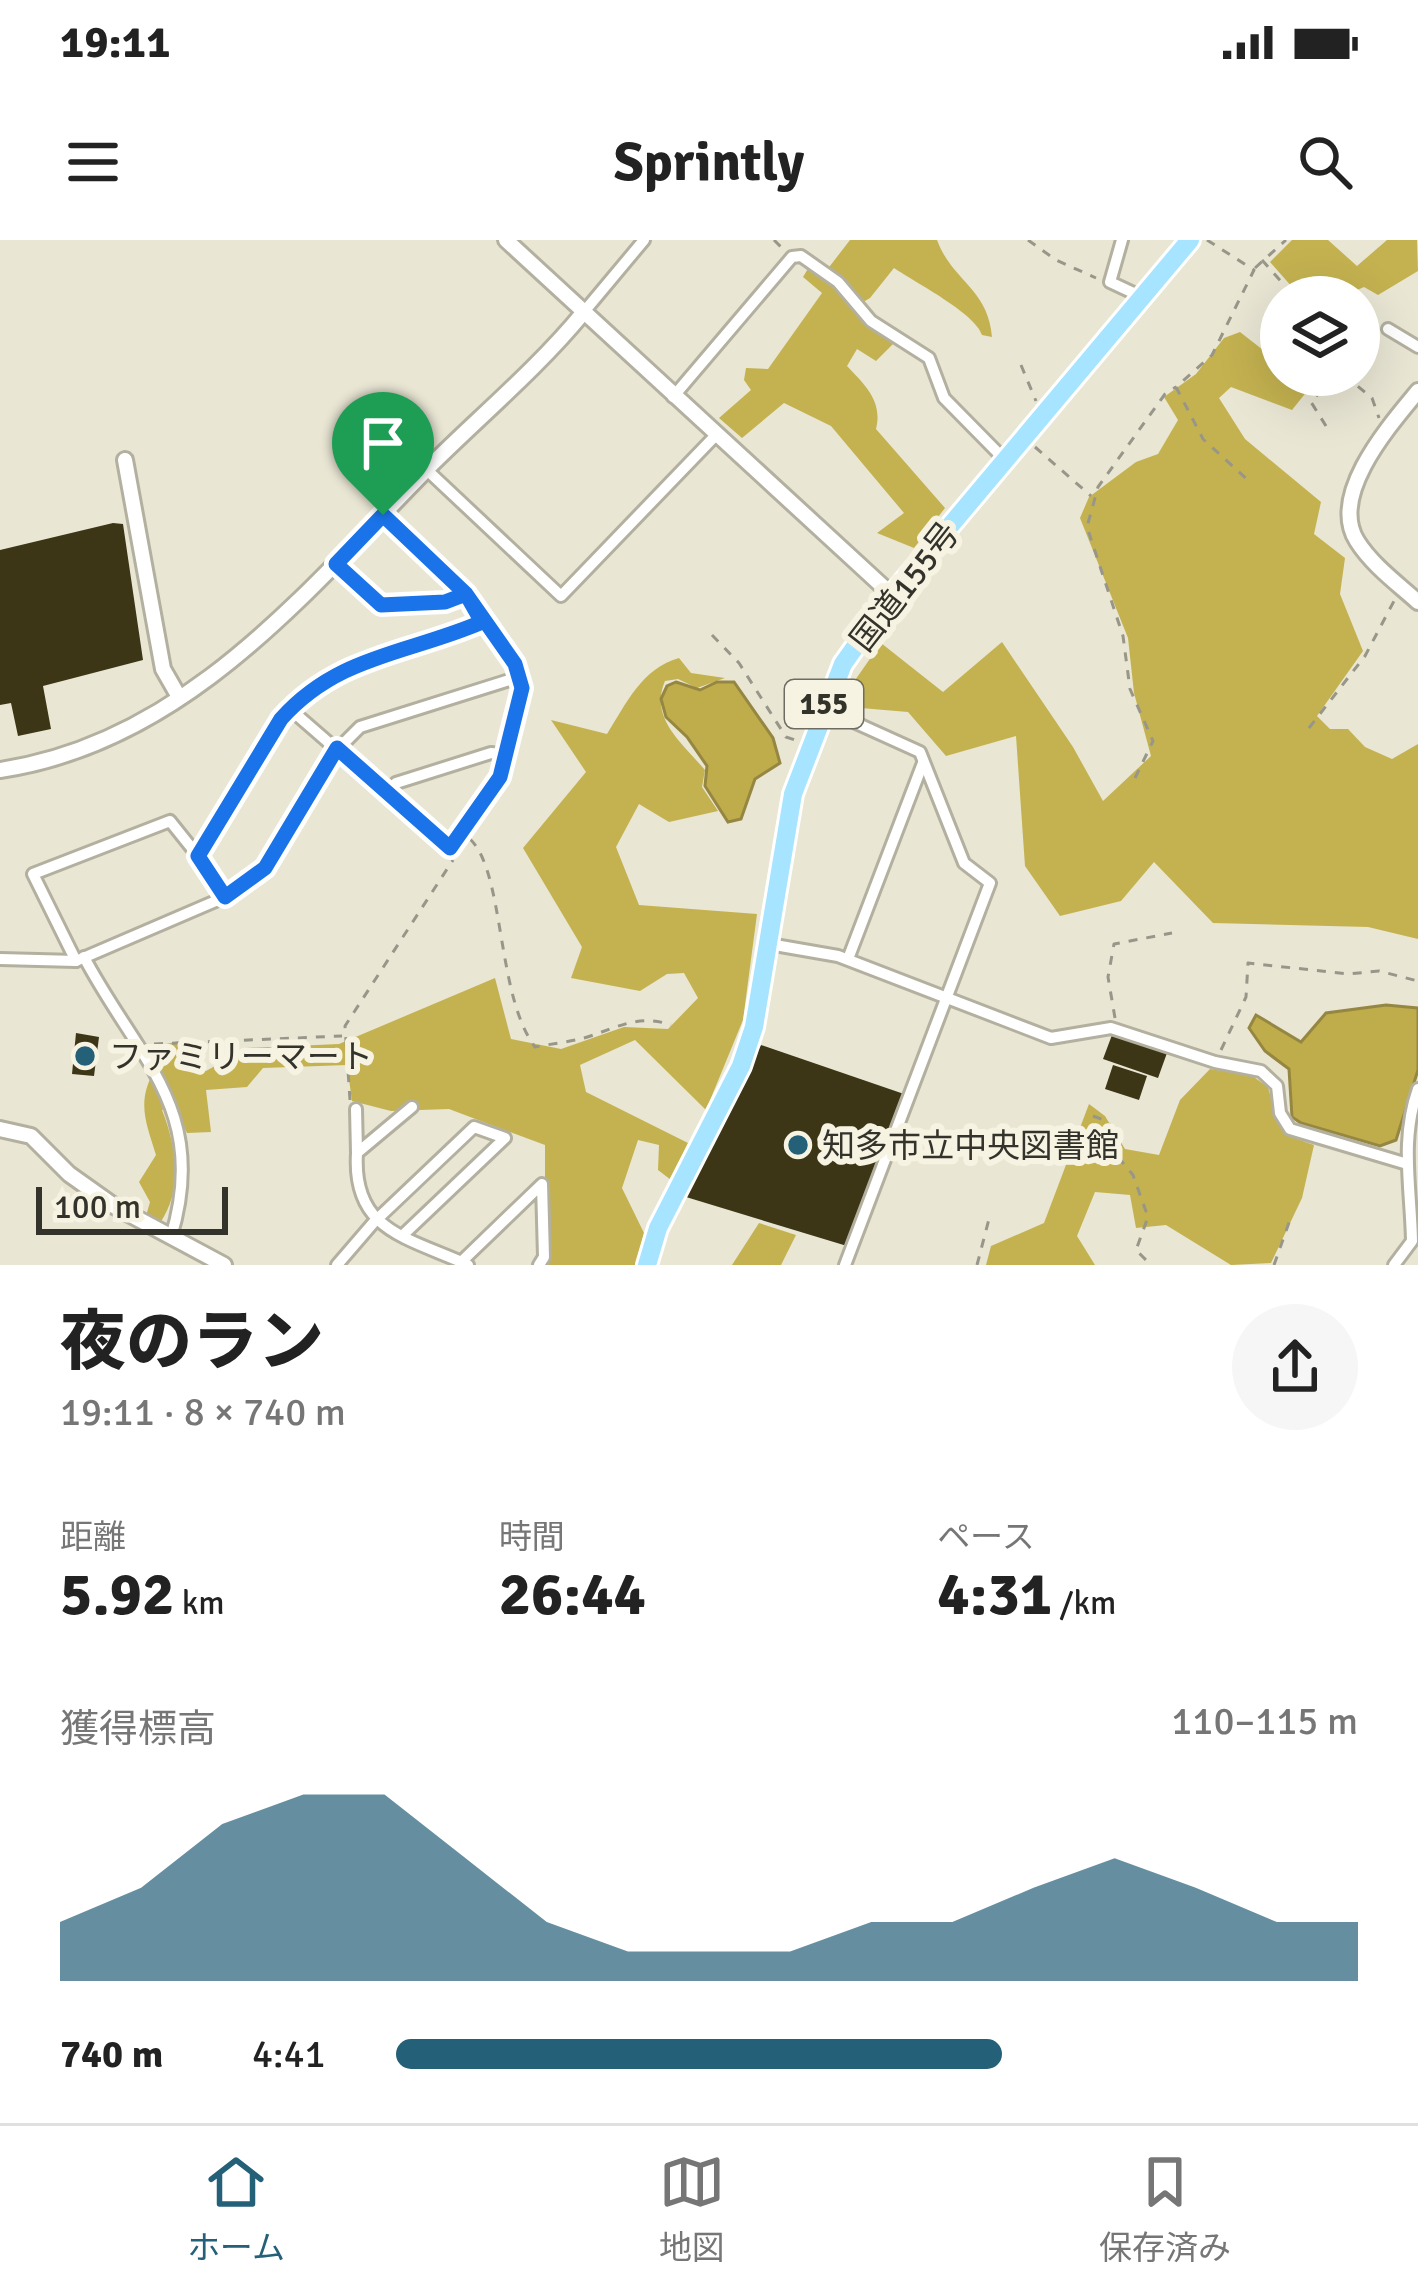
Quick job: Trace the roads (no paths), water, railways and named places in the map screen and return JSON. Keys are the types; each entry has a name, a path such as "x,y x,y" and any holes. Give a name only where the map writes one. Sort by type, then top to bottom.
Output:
{"highway":[{"name":"国道155号","path":"647,1265 658,1228 741,1066 769,944 783,843 808,746 843,664 892,595 1190,240"}],"street":[{"path":"506,240 892,595"},
{"path":"0,770 42,762 139,724 270,632 583,313 644,240"},
{"path":"1122,240 1109,282 1142,297"},
{"path":"673,398 792,257 801,256 838,282 871,320 928,358 944,398 1006,460"},
{"path":"1388,329 1418,347"},
{"path":"1418,391 1355,485 1349,517 1361,546 1418,602"},
{"path":"427,470 561,596 717,434"},
{"path":"125,460 163,668 179,697"},
{"path":"290,709 450,848 500,777 522,704 520,677 466,594 383,515"},
{"path":"336,564 381,605 445,602 466,594"},
{"path":"198,856 290,709 350,665 482,622"},
{"path":"0,959 80,959 225,897 265,868 337,748 360,727 520,677"},
{"path":"822,708 920,752 964,863 990,883 845,1265"},
{"path":"386,792 396,783 491,753 508,754"},
{"path":"848,959 922,763"},
{"path":"171,1237 183,1138 162,1085 80,959 33,874 170,821 225,897"},
{"path":"769,944 848,959 1051,1038 1111,1028 1270,1076 1277,1086 1280,1113 1290,1129 1404,1163"},
{"path":"1394,1265 1412,1241 1404,1163 1418,1089"},
{"path":"357,1153 412,1107"},
{"path":"356,1109 355,1185 374,1222 464,1264 542,1184 544,1257 539,1265"},
{"path":"337,1265 374,1222 474,1127 505,1138 403,1235"},
{"path":"0,1130 31,1136 80,1181 224,1265"}],"place":[{"name":"ファミリーマート","path":"85,1056"},
{"name":"知多市立中央図書館","path":"798,1145"}]}
